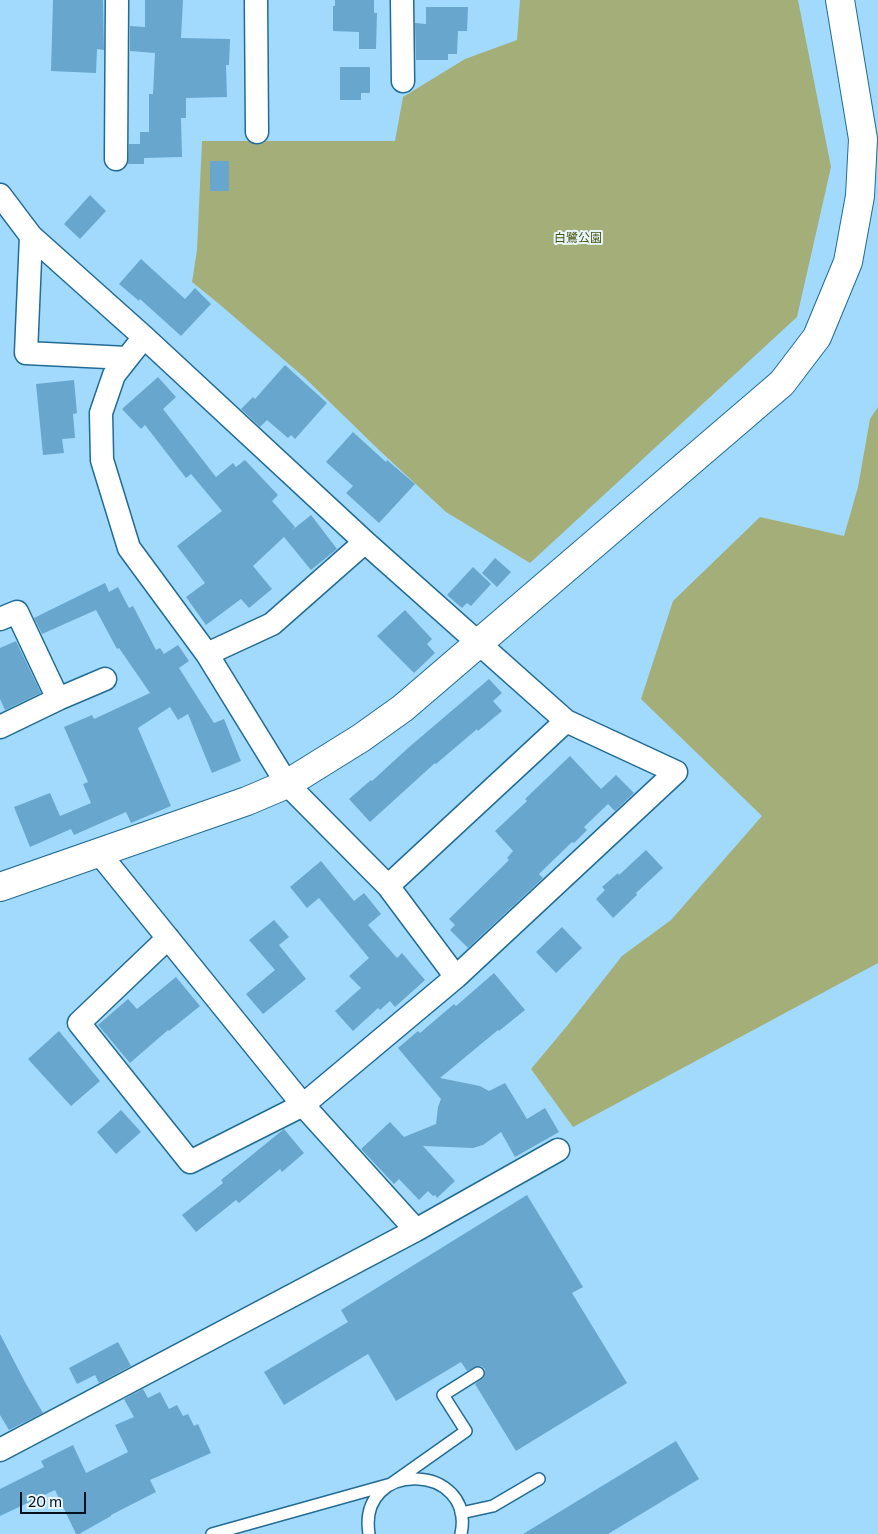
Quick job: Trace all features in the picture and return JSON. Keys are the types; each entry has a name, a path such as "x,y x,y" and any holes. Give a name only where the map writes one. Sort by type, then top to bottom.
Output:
{"street":[{"path":"116,159 117,0"},
{"path":"256,0 257,132"},
{"path":"402,0 402,81"},
{"path":"0,886 247,801 287,784 361,738 403,708 782,383 817,337 848,262 860,196 863,139 840,0"},
{"path":"0,195 31,236 144,337 365,542 566,720 676,772 456,977 303,1105 190,1162 79,1023 168,938"},
{"path":"31,236 26,353 127,358"},
{"path":"144,337 114,375 100,413 102,460 129,548 207,654 287,784 388,886 456,977"},
{"path":"207,654 272,624 365,542"},
{"path":"0,619 17,612 58,698"},
{"path":"0,727 58,698 105,679"},
{"path":"388,886 566,720"},
{"path":"99,853 303,1105 416,1230"},
{"path":"0,1450 416,1230 558,1150"}],"lane":[{"path":"370,1534 368,1524 371,1508 379,1494 466,1431 444,1395 478,1373"},
{"path":"212,1534 405,1479 419,1478 433,1481 446,1489 455,1500 461,1513 462,1527 460,1534"},
{"path":"461,1513 493,1506 539,1479"}],"green space":[{"name":"白鷺公園","path":"520,0 798,0 831,167 797,317 530,563 446,512 305,378 192,282 197,250 202,141 395,141 403,97 465,59 517,40"},
{"path":"878,407 878,963 573,1127 531,1069 622,956 671,920 762,816 641,699 673,601 760,517 844,536 858,487 870,419"}],"building":[{"path":"53,0 103,0 104,50 97,49 96,73 51,71"},
{"path":"145,0 183,0 181,38 230,39 229,65 226,65 227,97 186,98 186,118 181,118 182,157 144,158 144,164 128,164 129,144 140,144 140,132 149,132 149,94 153,94 155,53 130,51 130,26 145,27"},
{"path":"335,0 374,0 374,13 377,13 376,49 359,49 359,32 333,31 333,6 335,6"},
{"path":"426,7 468,7 467,31 458,31 457,54 448,54 448,60 416,60 415,23 426,24"},
{"path":"340,67 370,67 370,93 361,93 361,100 340,100"},
{"path":"210,161 229,161 229,191 210,191"},
{"path":"90,195 106,211 80,239 64,224"},
{"path":"141,259 185,299 195,288 211,304 181,336 140,299 139,301 119,284"},
{"path":"285,365 327,403 295,439 291,435 288,438 267,420 260,427 241,409 253,397 255,399"},
{"path":"158,377 176,397 163,409 216,477 233,463 236,467 245,460 278,495 272,501 295,527 291,531 311,515 337,549 311,570 284,537 253,566 272,589 249,608 241,599 206,625 186,597 205,583 177,546 222,511 191,474 186,478 145,425 141,429 122,409"},
{"path":"74,380 77,413 73,414 75,438 62,439 64,453 43,455 36,384"},
{"path":"353,432 386,462 387,460 415,484 379,523 346,493 353,486 326,462"},
{"path":"495,558 511,572 497,587 482,573"},
{"path":"473,567 491,584 471,606 467,603 462,608 447,595"},
{"path":"105,583 109,592 118,587 129,608 133,606 156,650 160,648 164,654 178,645 189,661 179,668 214,723 224,719 241,761 212,773 188,714 178,720 170,707 138,728 171,806 131,823 126,812 74,835 71,829 30,847 14,807 50,793 60,816 91,803 83,784 88,782 64,727 92,715 94,719 150,693 119,648 117,649 96,610 42,634 34,618"},
{"path":"405,610 432,639 427,644 435,653 414,673 377,636"},
{"path":"16,641 41,693 5,710 0,699 0,648"},
{"path":"489,679 502,693 493,701 502,711 435,763 370,822 349,799"},
{"path":"570,756 601,789 616,775 634,793 615,811 608,804 584,827 587,830 539,874 543,878 468,948 450,930 455,925 449,919 509,860 507,858 513,851 495,831"},
{"path":"646,850 663,868 613,918 596,899 605,890 602,887 618,873 619,875"},
{"path":"321,861 354,901 364,893 381,914 368,925 397,958 402,953 425,980 395,1007 390,1001 380,1010 378,1008 353,1031 335,1011 361,988 349,976 369,958 319,898 307,908 290,887"},
{"path":"274,920 289,937 279,945 306,979 263,1014 246,994 275,970 249,940"},
{"path":"562,927 582,948 556,973 536,952"},
{"path":"494,973 525,1010 440,1078 480,1086 489,1091 505,1083 527,1119 545,1108 559,1132 515,1157 501,1132 483,1145 473,1148 423,1146 455,1181 437,1198 428,1191 419,1200 399,1179 394,1184 361,1149 390,1122 404,1137 436,1124 441,1099 398,1048 418,1031 420,1033 454,1004 456,1006"},
{"path":"176,977 200,1006 168,1030 130,1063 98,1025 128,999 137,1009"},
{"path":"59,1031 100,1081 71,1106 28,1059"},
{"path":"121,1110 141,1132 116,1154 97,1132"},
{"path":"284,1129 304,1153 282,1172 280,1169 239,1203 236,1200 196,1232 182,1215 223,1183 221,1180"},
{"path":"527,1195 583,1287 572,1293 627,1383 516,1451 475,1384 484,1377 485,1369 477,1366 467,1371 461,1362 396,1401 368,1354 284,1405 264,1372 348,1322 341,1310"},
{"path":"0,1334 43,1413 9,1430 0,1415"},
{"path":"118,1342 131,1366 99,1383 95,1375 77,1384 69,1368"},
{"path":"143,1389 148,1398 160,1392 169,1409 177,1405 183,1416 188,1414 194,1426 198,1424 211,1453 150,1480 156,1492 79,1534 76,1534 55,1490 0,1516 0,1489 44,1467 41,1461 73,1445 86,1473 128,1452 115,1425 134,1417 124,1399"},
{"path":"676,1441 699,1479 608,1534 523,1534"}]}
